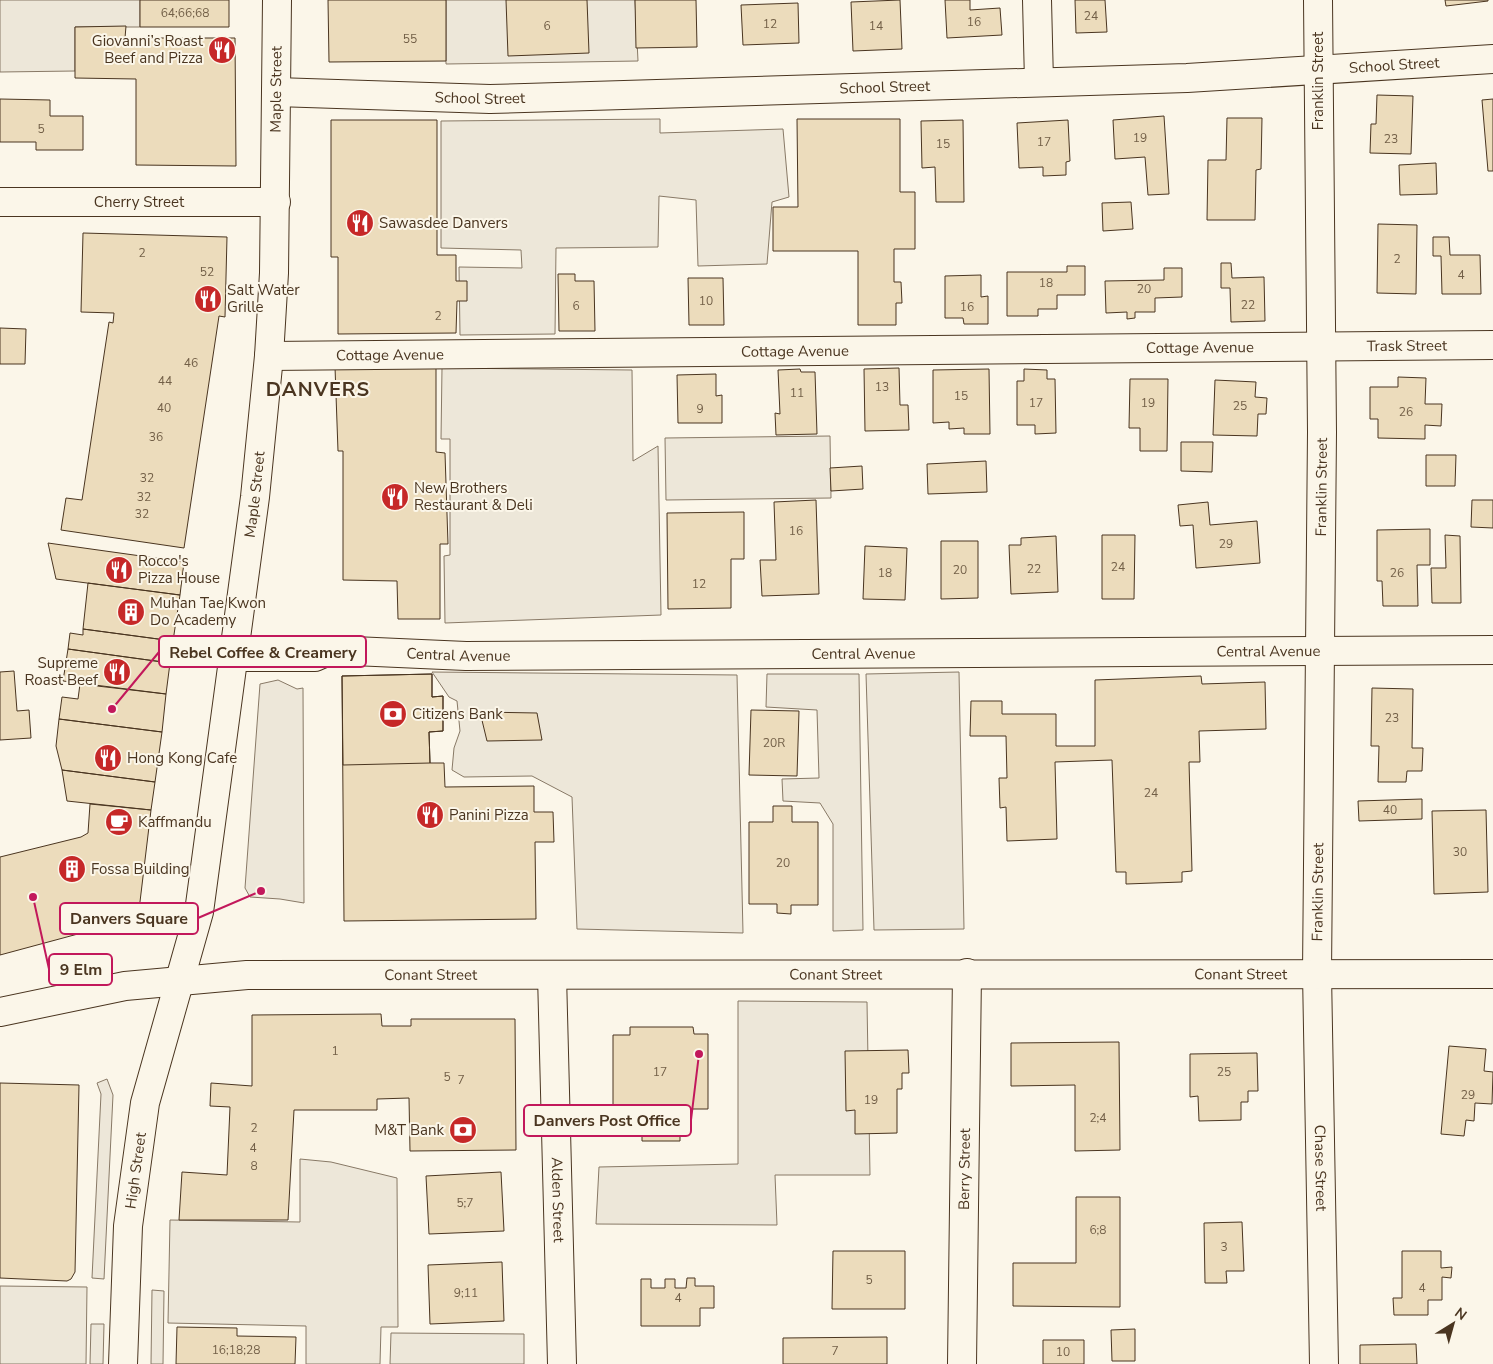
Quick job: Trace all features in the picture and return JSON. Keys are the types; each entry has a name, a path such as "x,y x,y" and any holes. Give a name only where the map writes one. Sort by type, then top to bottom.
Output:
{"street":[{"name":"Maple Street","path":"180,982 199,912 235,657 255,497 269,356 276,202 277,0"},
{"path":"1037,0 1039,82"},
{"name":"Franklin Street","path":"1317,973 1322,432 1317,127 1319,69 1318,0"},
{"name":"School Street","path":"276,92 490,99 1187,78 1493,59"},
{"name":"Cherry Street","path":"0,202 276,202"},
{"name":"Trask Street","path":"1321,345 1493,345"},
{"name":"Cottage Avenue","path":"269,356 1321,345"},
{"name":"Central Avenue","path":"235,657 315,657 331,650 481,656 1493,650"},
{"name":"Berry Street","path":"962,1364 967,973"},
{"name":"Chase Street","path":"1317,973 1324,1364"},
{"name":"Conant Street","path":"0,1012 125,986 247,975 1493,974"},
{"name":"Alden Street","path":"552,975 562,1364"},
{"name":"High Street","path":"123,1364 128,1226 145,1102 180,982"}],"shaded area":[{"path":"0,0 140,0 140,27 75,27 75,71 0,72"},
{"path":"446,0 635,0 638,61 446,64"},
{"path":"660,119 660,133 783,129 789,197 772,202 767,264 698,266 696,200 659,196 658,247 556,248 555,334 460,335 459,267 522,268 521,250 441,248 441,121"},
{"path":"442,368 632,370 633,461 658,446 661,615 445,623 444,556 450,555 450,439 441,439"},
{"path":"830,436 831,498 666,500 665,438"},
{"path":"432,672 737,675 743,933 577,929 572,797 532,776 464,777 452,770 454,748 460,731 457,701 449,697"},
{"path":"959,672 964,929 874,930 866,674"},
{"path":"767,674 859,674 863,930 833,931 833,824 820,803 783,801 782,779 819,778 817,710 766,707"},
{"path":"278,680 297,689 303,688 304,903 250,897 245,888 260,684"},
{"path":"738,1001 867,1002 870,1175 775,1175 777,1225 596,1224 599,1167 738,1164"},
{"path":"107,1079 113,1095 104,1279 92,1278 101,1094 97,1083"},
{"path":"300,1159 331,1162 397,1178 398,1327 381,1327 380,1364 306,1364 306,1326 168,1323 170,1220 300,1222"},
{"path":"0,1286 87,1287 86,1364 0,1364"},
{"path":"152,1290 164,1291 163,1364 151,1364"},
{"path":"91,1324 104,1324 103,1364 90,1364"},
{"path":"391,1333 524,1334 524,1364 390,1364"}],"building":[{"path":"140,0 229,0 229,27 140,27"},
{"path":"328,0 446,0 446,61 329,62"},
{"path":"506,0 587,0 589,53 508,56"},
{"path":"635,0 696,0 697,47 636,48"},
{"path":"900,0 902,49 853,51 851,2"},
{"path":"945,0 970,0 970,10 1000,8 1002,35 947,38"},
{"path":"1075,0 1105,0 1107,32 1076,33"},
{"path":"1445,0 1488,0 1488,1 1446,6"},
{"path":"798,3 799,43 743,45 741,5"},
{"path":"126,26 125,38 235,38 236,166 136,165 136,79 75,78 75,27"},
{"path":"1377,95 1413,96 1411,154 1370,153 1371,124 1376,124"},
{"path":"0,99 50,100 50,116 83,116 83,150 36,150 36,142 0,142"},
{"path":"1493,99 1493,171 1488,171 1482,100"},
{"path":"1164,116 1169,194 1148,195 1145,157 1115,159 1113,120"},
{"path":"1227,118 1262,118 1261,169 1256,170 1255,220 1207,220 1208,160 1226,160"},
{"path":"797,119 900,119 900,192 915,192 915,249 894,249 894,282 901,282 902,303 896,303 896,325 858,325 858,251 773,251 773,207 798,207"},
{"path":"331,120 437,120 437,255 456,255 456,281 467,281 467,301 457,301 456,333 338,334 338,257 331,257"},
{"path":"963,120 964,202 936,202 935,167 922,168 921,121"},
{"path":"1068,120 1070,161 1066,162 1066,175 1043,176 1043,167 1019,168 1017,123"},
{"path":"1436,163 1437,194 1400,195 1399,165"},
{"path":"1131,202 1133,229 1103,231 1102,203"},
{"path":"1378,224 1417,225 1416,294 1377,293"},
{"path":"83,233 227,237 225,317 219,316 184,548 61,530 66,498 82,500 109,322 113,323 114,313 81,312"},
{"path":"1433,237 1449,237 1450,255 1480,255 1481,294 1442,294 1441,256 1433,256"},
{"path":"1221,263 1231,263 1232,278 1264,277 1265,321 1231,322 1230,288 1221,288"},
{"path":"1067,266 1085,266 1085,295 1057,295 1057,309 1038,309 1038,316 1007,316 1007,272 1067,272"},
{"path":"1164,268 1182,268 1182,297 1155,298 1155,312 1135,312 1135,318 1127,319 1127,312 1106,313 1105,281 1164,280"},
{"path":"558,274 575,274 575,281 594,281 595,331 559,331"},
{"path":"981,275 981,297 988,296 988,324 964,324 963,318 945,318 945,276"},
{"path":"688,278 723,278 724,325 689,325"},
{"path":"0,328 26,329 25,364 0,364"},
{"path":"436,363 436,452 445,453 448,544 440,544 440,619 398,619 397,581 343,580 343,451 338,451 335,367"},
{"path":"899,368 900,405 908,405 909,430 865,431 864,369"},
{"path":"800,369 801,372 815,372 817,434 776,435 775,413 780,414 778,370"},
{"path":"989,369 990,434 964,434 964,428 949,429 949,422 933,423 933,370"},
{"path":"1024,369 1047,370 1047,379 1055,379 1056,433 1035,434 1035,425 1017,425 1017,381 1024,381"},
{"path":"716,374 716,396 722,395 722,423 678,423 677,375"},
{"path":"1398,377 1426,378 1425,404 1442,404 1441,426 1425,425 1425,439 1378,438 1378,419 1370,419 1370,387 1398,387"},
{"path":"1130,379 1168,379 1167,451 1140,451 1140,428 1129,428"},
{"path":"1215,380 1256,382 1255,397 1267,398 1266,414 1258,414 1257,436 1213,435"},
{"path":"1181,442 1213,442 1212,472 1181,471"},
{"path":"1426,455 1456,455 1455,486 1426,486"},
{"path":"986,461 987,492 928,494 927,464"},
{"path":"862,466 863,489 831,491 830,468"},
{"path":"816,500 819,594 762,596 760,560 776,560 774,502"},
{"path":"1472,500 1493,500 1493,528 1471,527"},
{"path":"1208,502 1210,525 1257,521 1260,563 1196,568 1193,525 1180,526 1178,505"},
{"path":"744,512 744,559 731,559 731,608 668,609 667,513"},
{"path":"1430,529 1430,565 1417,565 1418,606 1383,606 1382,581 1377,581 1377,530"},
{"path":"1102,535 1135,535 1134,599 1102,599"},
{"path":"1445,535 1460,536 1461,603 1432,603 1431,568 1446,568"},
{"path":"1056,536 1058,592 1011,594 1009,545 1021,545 1021,538"},
{"path":"941,541 978,541 978,598 941,599"},
{"name":"Rocco's Pizza House","path":"48,543 184,562 180,595 56,579"},
{"path":"865,546 907,548 905,600 863,599"},
{"name":"Muhan Tae Kwon Do Academy","path":"88,583 180,595 173,641 83,629"},
{"path":"83,629 173,641 170,663 68,649 70,633 83,635"},
{"name":"Supreme Roast Beef","path":"68,649 170,663 166,694 63,681"},
{"path":"14,671 17,711 29,710 31,738 0,740 0,672"},
{"name":"Citizens Bank","path":"432,674 432,697 443,696 443,731 429,732 430,763 343,765 342,676"},
{"path":"432,674 432,697 443,696 443,731 429,732 430,763 444,763 445,787 534,786 534,812 553,812 554,842 535,842 536,919 344,921 342,676"},
{"path":"1201,676 1202,684 1265,682 1266,729 1199,731 1200,762 1189,762 1192,871 1182,872 1182,882 1126,884 1126,872 1116,872 1112,760 1055,762 1057,839 1007,841 1006,807 1000,808 999,778 1007,778 1006,736 970,736 971,701 1002,701 1002,714 1056,714 1056,746 1095,746 1095,680"},
{"path":"80,684 166,694 162,732 59,719 62,697 78,699"},
{"path":"1372,688 1413,689 1412,748 1423,748 1422,771 1407,771 1406,782 1378,782 1379,746 1371,746"},
{"path":"751,710 799,711 797,776 749,775"},
{"path":"480,712 537,713 542,740 487,741"},
{"name":"Hong Kong Cafe","path":"59,719 162,732 155,782 62,770 56,746"},
{"path":"62,770 155,782 151,810 67,801"},
{"path":"1422,799 1422,819 1359,821 1358,801"},
{"name":"Fossa Building","path":"90,804 151,810 139,910 135,916 126,921 0,955 0,857 81,837 88,833"},
{"path":"773,806 792,806 792,822 818,822 818,905 791,905 791,914 777,913 777,904 749,904 749,822 773,822"},
{"path":"1486,810 1488,892 1434,894 1432,811"},
{"name":"M&T Bank","path":"381,1014 382,1026 411,1026 411,1019 515,1019 516,1150 410,1151 409,1098 377,1099 377,1110 294,1110 288,1220 179,1220 182,1172 227,1175 230,1107 210,1106 211,1083 252,1086 252,1015"},
{"path":"630,1027 693,1027 694,1034 708,1034 708,1109 680,1109 680,1141 642,1141 642,1112 613,1112 613,1035 630,1035"},
{"path":"1119,1042 1120,1150 1075,1151 1075,1085 1011,1086 1011,1043"},
{"path":"1449,1046 1486,1049 1484,1071 1493,1072 1492,1104 1475,1103 1474,1121 1466,1120 1464,1136 1441,1134"},
{"path":"908,1050 909,1073 902,1073 902,1089 897,1089 897,1133 855,1134 855,1110 846,1111 845,1051"},
{"path":"1257,1053 1258,1091 1248,1091 1248,1102 1241,1102 1241,1120 1199,1121 1198,1096 1190,1097 1190,1054"},
{"path":"0,1083 79,1085 75,1272 71,1279 67,1281 0,1278"},
{"path":"501,1172 504,1231 429,1234 426,1176"},
{"path":"1076,1197 1120,1197 1120,1307 1013,1306 1013,1263 1076,1263"},
{"path":"1242,1222 1244,1271 1226,1271 1227,1283 1205,1283 1204,1223"},
{"path":"833,1251 905,1251 905,1309 832,1309"},
{"path":"1402,1251 1441,1251 1441,1268 1452,1267 1451,1278 1442,1277 1442,1300 1428,1300 1428,1315 1394,1315 1393,1298 1402,1298"},
{"path":"502,1262 504,1321 430,1324 428,1265"},
{"path":"687,1278 695,1278 695,1286 714,1286 714,1308 700,1308 700,1326 641,1326 641,1279 651,1279 651,1288 665,1288 665,1279 675,1279 675,1288 686,1288"},
{"path":"177,1327 237,1328 237,1336 296,1337 295,1364 176,1364"},
{"path":"1135,1329 1135,1361 1112,1361 1111,1330"},
{"path":"887,1337 887,1364 783,1364 783,1338"},
{"path":"1043,1340 1084,1340 1084,1364 1043,1364"},
{"path":"1416,1344 1417,1364 1360,1364 1360,1345"}],"place":[{"name":"Giovanni’s Roast Beef and Pizza","path":"222,50"},
{"name":"Sawasdee Danvers","path":"360,223"},
{"name":"Salt Water Grille","path":"208,299"},
{"name":"New Brothers Restaurant & Deli","path":"395,497"},
{"name":"Rocco's Pizza House","path":"119,570"},
{"name":"Muhan Tae Kwon Do Academy","path":"131,612"},
{"name":"Supreme Roast Beef","path":"117,672"},
{"name":"Rebel Coffee & Creamery","path":"112,709"},
{"name":"Citizens Bank","path":"393,714"},
{"name":"Hong Kong Cafe","path":"108,758"},
{"name":"Panini Pizza","path":"430,815"},
{"name":"Kaffmandu","path":"119,822"},
{"name":"Fossa Building","path":"72,869"},
{"name":"Danvers Square","path":"261,891"},
{"name":"9 Elm","path":"33,897"},
{"name":"Danvers Post Office","path":"699,1054"},
{"name":"M&T Bank","path":"463,1130"}],"district":[{"name":"DANVERS","path":"318,389"}]}
